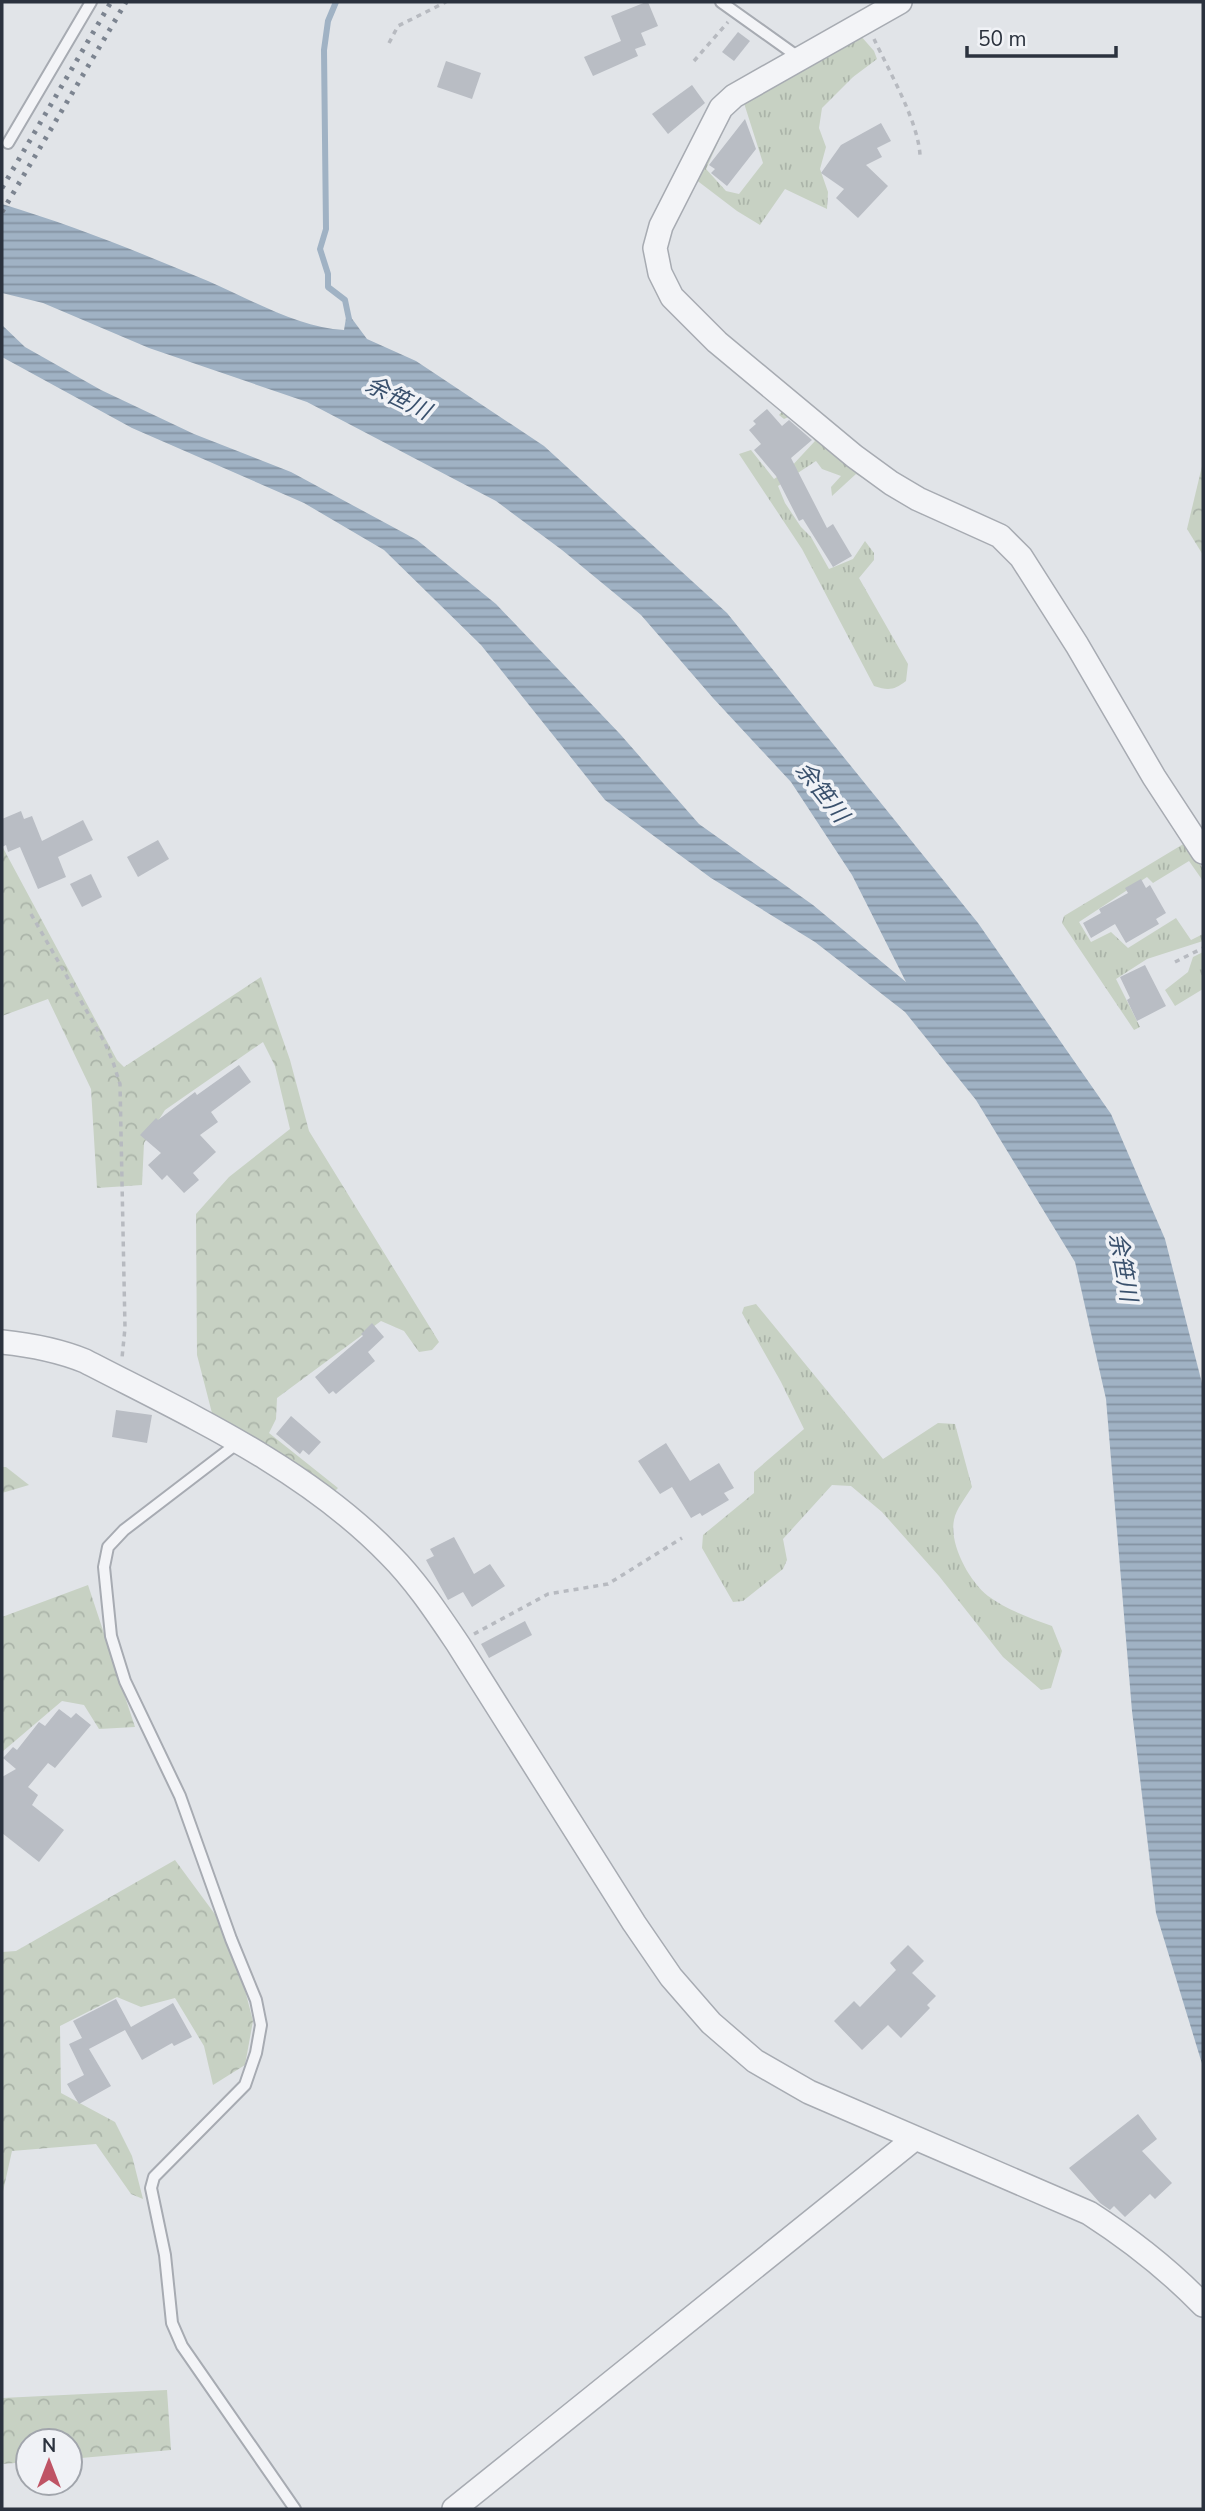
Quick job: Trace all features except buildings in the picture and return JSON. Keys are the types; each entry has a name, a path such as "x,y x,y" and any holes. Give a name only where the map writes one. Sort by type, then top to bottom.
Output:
{"street":[{"path":"900,2 734,96 721,108 661,226 655,248 660,273 672,297 718,342 863,463 919,499 1000,536 1021,557 1077,645 1154,777 1203,852"},
{"path":"2,1342 64,1352 239,1442 289,1473 339,1510 390,1555 429,1601 671,1977 710,2023 755,2061 809,2092 1088,2213 1130,2240 1177,2278 1203,2305"},
{"path":"454,2509 914,2139"}],"lane":[{"path":"8,143 91,2"},
{"path":"721,2 801,59"},
{"path":"239,1442 124,1530 108,1547 104,1567 111,1636 125,1681 180,1796 231,1939 256,2000 261,2025 256,2053 245,2085 154,2177 151,2188 165,2255 172,2323 182,2346 295,2509"}],"path":[{"path":"389,43 398,26 446,2"},
{"path":"694,61 736,13"},
{"path":"865,22 900,93 920,155"},
{"path":"31,914 105,1044 114,1062 120,1084 125,1328 124,1353 116,1377"},
{"path":"1175,962 1203,948"},
{"path":"457,1644 548,1594 608,1584 682,1538"}],"green space":[{"path":"860,35 874,51 877,59 853,77 822,108 819,128 826,147 820,169 828,192 827,209 785,189 760,225 695,179 713,139 721,136 706,169 726,191 739,194 763,163 743,100"},
{"path":"788,405 928,511 922,515 856,474 832,496 831,487 841,476 822,469 816,461 778,486 785,503 811,537 829,569 853,559 865,541 874,553 874,560 859,578 908,664 906,681 895,688 874,686 802,549 739,454 751,450 774,479 789,469 815,441 793,415 784,419 779,415"},
{"path":"1203,462 1203,555 1187,529"},
{"path":"1185,843 1203,869 1203,881 1189,861 1153,883 1147,877 1079,922 1091,942 1111,932 1128,948 1176,918 1191,940 1203,934 1203,941 1147,959 1116,979 1140,1027 1134,1030 1062,923 1064,916"},
{"path":"2,846 117,1060 124,1067 261,977 290,1060 309,1131 439,1342 432,1350 419,1352 404,1331 381,1321 277,1398 276,1419 269,1433 338,1488 331,1495 213,1417 197,1355 196,1214 229,1177 290,1129 275,1066 263,1042 165,1110 144,1143 142,1185 97,1188 91,1089 48,999 2,1016"},
{"path":"1203,952 1203,989 1175,1006 1165,990 1188,972 1193,957"},
{"path":"756,1304 883,1459 938,1423 955,1424 972,1487 954,1520 953,1530 958,1551 974,1581 988,1596 1011,1610 1052,1626 1062,1651 1051,1688 1041,1690 1003,1657 939,1576 882,1512 851,1486 832,1485 783,1539 787,1560 783,1569 743,1601 733,1602 702,1548 703,1535 754,1493 754,1472 804,1429 742,1313 744,1307"},
{"path":"2,1467 6,1467 29,1485 2,1493"},
{"path":"88,1585 135,1727 99,1729 84,1705 62,1701 2,1752 2,1617"},
{"path":"175,1860 217,1917 245,1990 253,2021 245,2065 213,2085 204,2046 175,1998 141,2007 117,1997 60,2026 61,2093 115,2122 132,2156 143,2199 131,2194 96,2144 12,2151 2,2196 2,1952 16,1951"},
{"path":"167,2390 171,2450 84,2458 84,2427 14,2427 14,2463 2,2464 2,2398"}],"water":[{"name":"余笹川","path":"2,204 132,250 275,312 310,324 344,330 347,312 367,339 416,361 544,446 727,613 978,923 1111,1114 1165,1239 1203,1387 1203,2067 1156,1913 1132,1711 1106,1399 1075,1262 976,1100 905,1012 815,942 711,878 605,800 481,645 384,550 304,503 132,428 2,357 2,325 25,347 101,390 194,434 291,472 417,540 496,604 620,734 699,824 813,905 906,982 852,875 791,782 641,615 562,550 496,501 307,402 149,348 43,303 2,293"}],"waterway":[{"path":"336,2 328,21 324,50 326,229 320,249 328,274 328,287 345,300 349,319"}],"railway":[{"path":"2,188 111,2"},
{"path":"2,212 126,2"}]}
